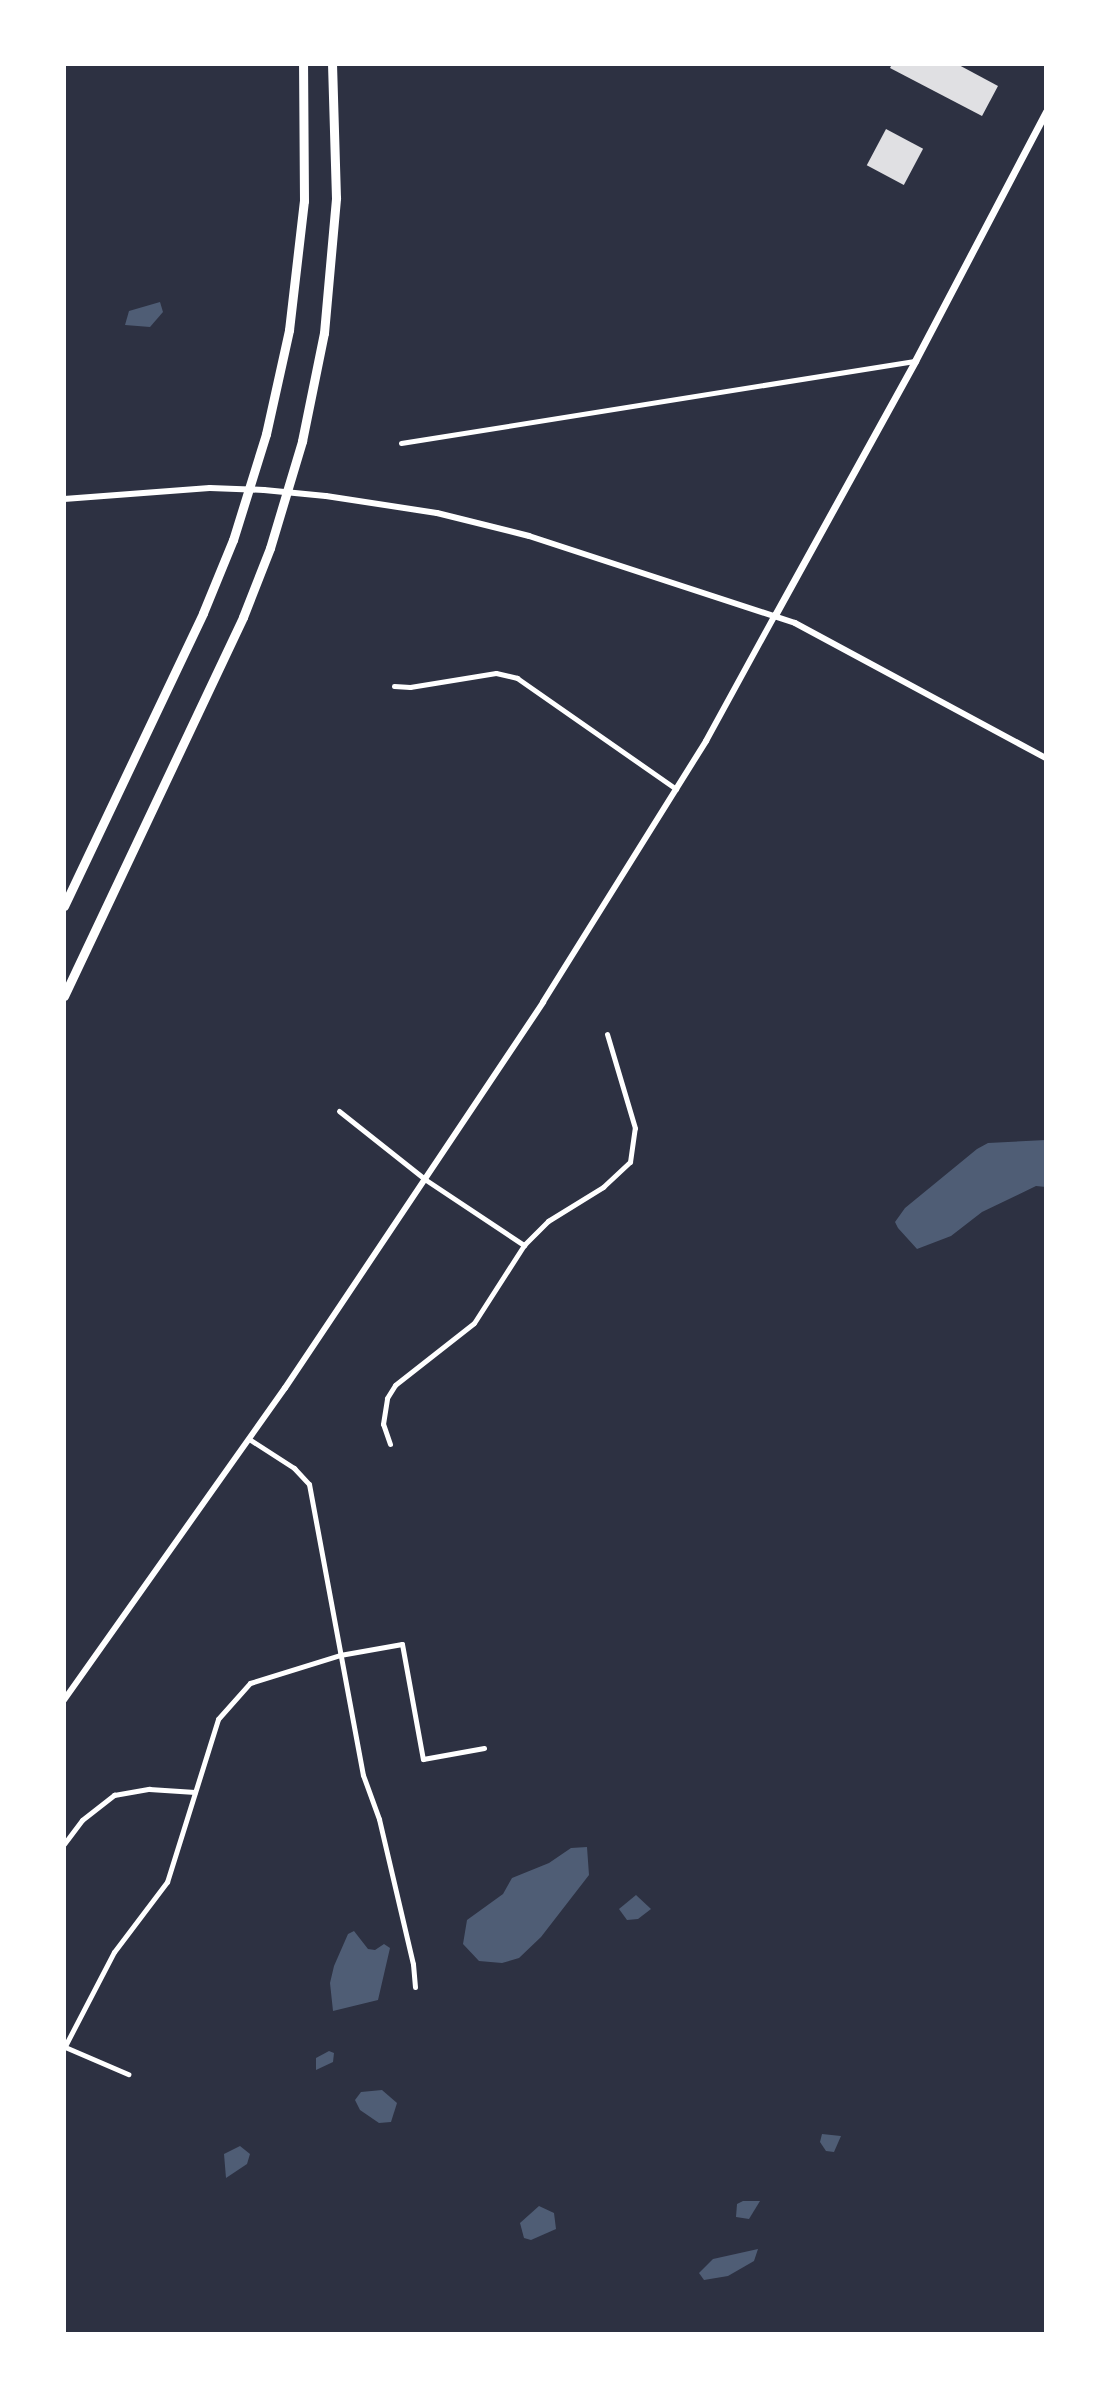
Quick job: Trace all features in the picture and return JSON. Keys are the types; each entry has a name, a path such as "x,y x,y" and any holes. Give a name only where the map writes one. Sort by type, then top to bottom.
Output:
{"highway":[{"path":"64,906 203,613 233,540 266,434 289,330 304,201 303,64"},
{"path":"64,996 243,617 270,548 302,441 324,333 336,198 332,64"}],"main road":[{"path":"775,615 915,361 1046,111"}],"street":[{"path":"401,443 915,361"},
{"path":"64,499 210,488 326,496 437,513 529,536 775,615 849,650 1046,758"},
{"path":"64,1700 249,1439 426,1180 676,789 775,615"},
{"path":"394,686 410,687 496,673 517,678 676,789"},
{"path":"390,1444 383,1424 387,1398 395,1385 474,1323 524,1245 548,1221 603,1187 630,1162 635,1128 607,1034"},
{"path":"339,1111 426,1180 524,1245"},
{"path":"249,1439 294,1468 309,1484 363,1775 379,1819 413,1964 415,1987"},
{"path":"128,2074 65,2048 114,1952 167,1882 218,1719 250,1683 340,1655 402,1644 423,1759 484,1748"},
{"path":"64,1844 82,1820 114,1795 149,1789 195,1792"}],"water":[{"path":"160,302 163,312 150,327 125,325 129,311"},
{"path":"1046,1140 1046,1187 1036,1186 982,1212 951,1236 917,1249 898,1228 895,1222 905,1208 977,1149 988,1143"},
{"path":"587,1847 589,1875 541,1937 519,1958 502,1963 479,1961 463,1944 467,1920 503,1894 512,1878 549,1863 571,1848"},
{"path":"636,1895 651,1909 638,1919 627,1920 619,1909"},
{"path":"354,1931 368,1949 375,1950 384,1944 390,1948 378,2000 333,2011 330,1983 334,1966 348,1934"},
{"path":"329,2051 334,2053 333,2062 316,2070 316,2058"},
{"path":"382,2090 397,2103 391,2122 379,2123 360,2110 355,2100 361,2092"},
{"path":"822,2134 841,2136 834,2152 826,2151 820,2142"},
{"path":"240,2146 250,2154 247,2164 226,2178 224,2154"},
{"path":"760,2201 749,2219 736,2217 737,2204"},
{"path":"539,2206 554,2213 556,2229 531,2240 524,2238 520,2223"},
{"path":"758,2249 754,2261 728,2276 704,2280 699,2273 713,2259"}],"building":[{"path":"892,64 957,64 998,86 982,116 890,68"},
{"path":"886,129 923,149 904,185 867,165"}]}
